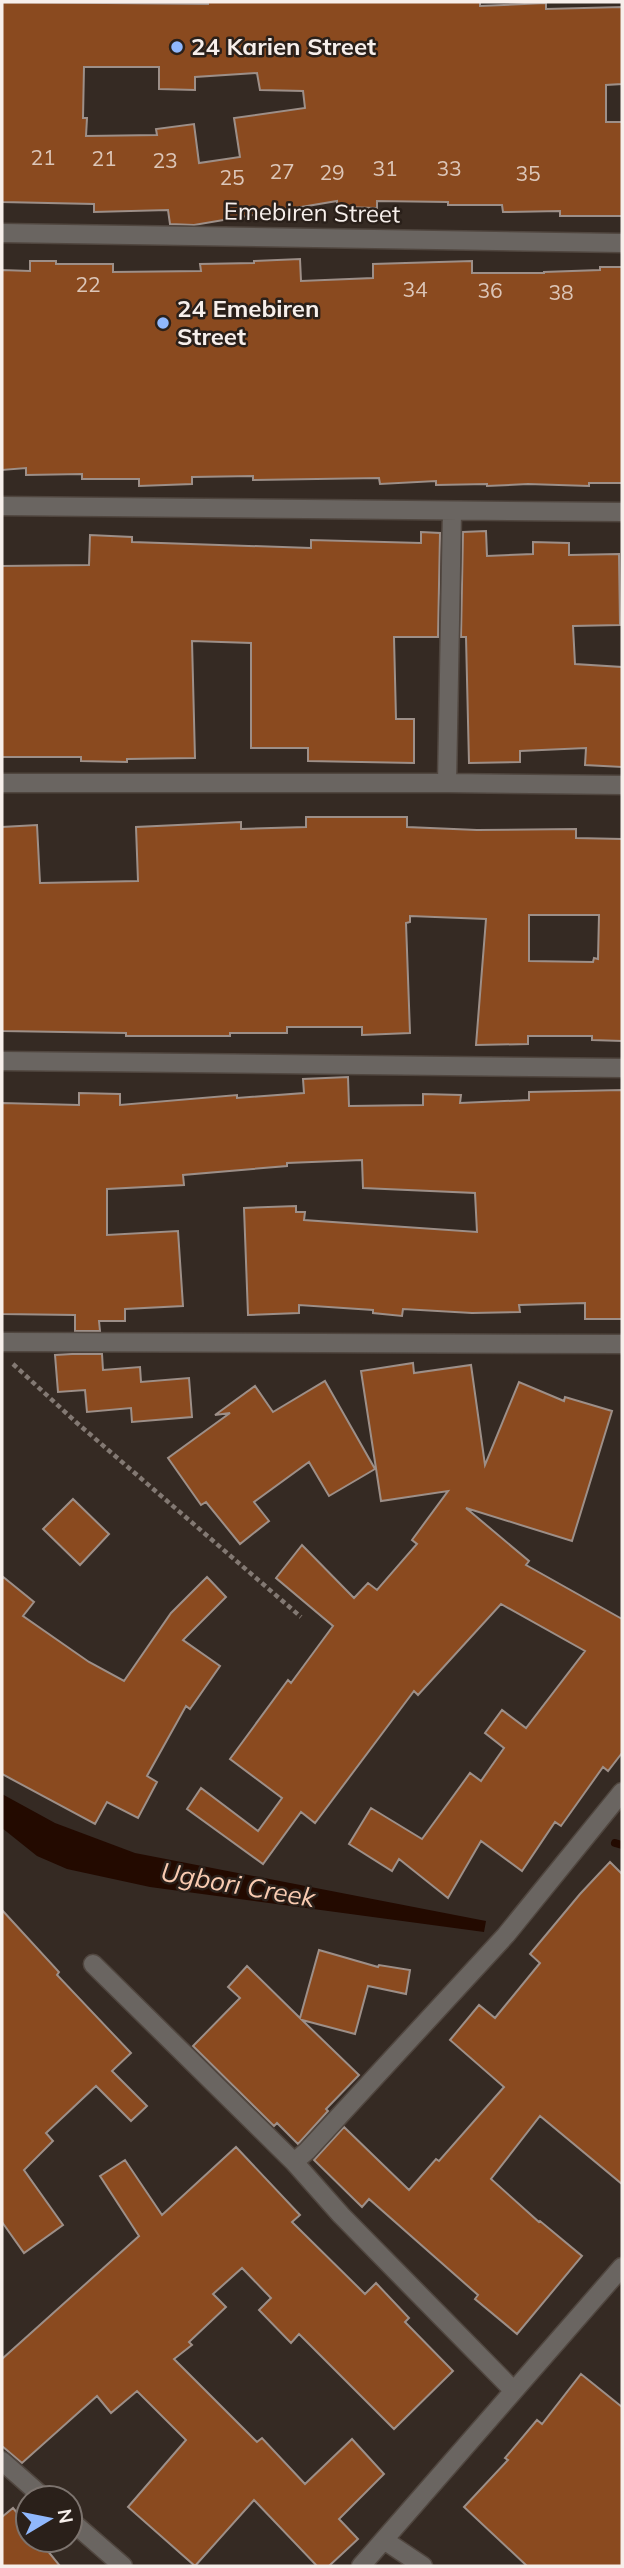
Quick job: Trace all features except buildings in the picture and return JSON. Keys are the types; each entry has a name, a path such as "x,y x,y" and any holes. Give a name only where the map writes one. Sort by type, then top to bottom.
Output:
{"street":[{"name":"Emebiren Street","path":"2,233 622,243"},
{"path":"2,506 622,512"},
{"path":"447,783 452,512"},
{"path":"2,783 622,785"},
{"path":"2,1061 622,1068"},
{"path":"2,1342 622,1344"},
{"path":"294,2162 506,1934 622,1793"},
{"path":"93,1964 294,2162 341,2215 513,2390"},
{"path":"361,2566 622,2267"},
{"path":"2,2461 28,2484"},
{"path":"84,2532 123,2566"},
{"path":"384,2540 423,2566"}],"path":[{"path":"11,1362 77,1423 301,1617"}],"water":[{"name":"Ugbori Creek","path":"2,1794 55,1823 135,1853 486,1921 484,1932 150,1887 67,1869 37,1856 2,1828"}],"waterway":[{"path":"615,1843 622,1845"}],"place":[{"name":"24 Karien Street","path":"177,47"},
{"name":"24 Emebiren Street","path":"163,323"}]}
